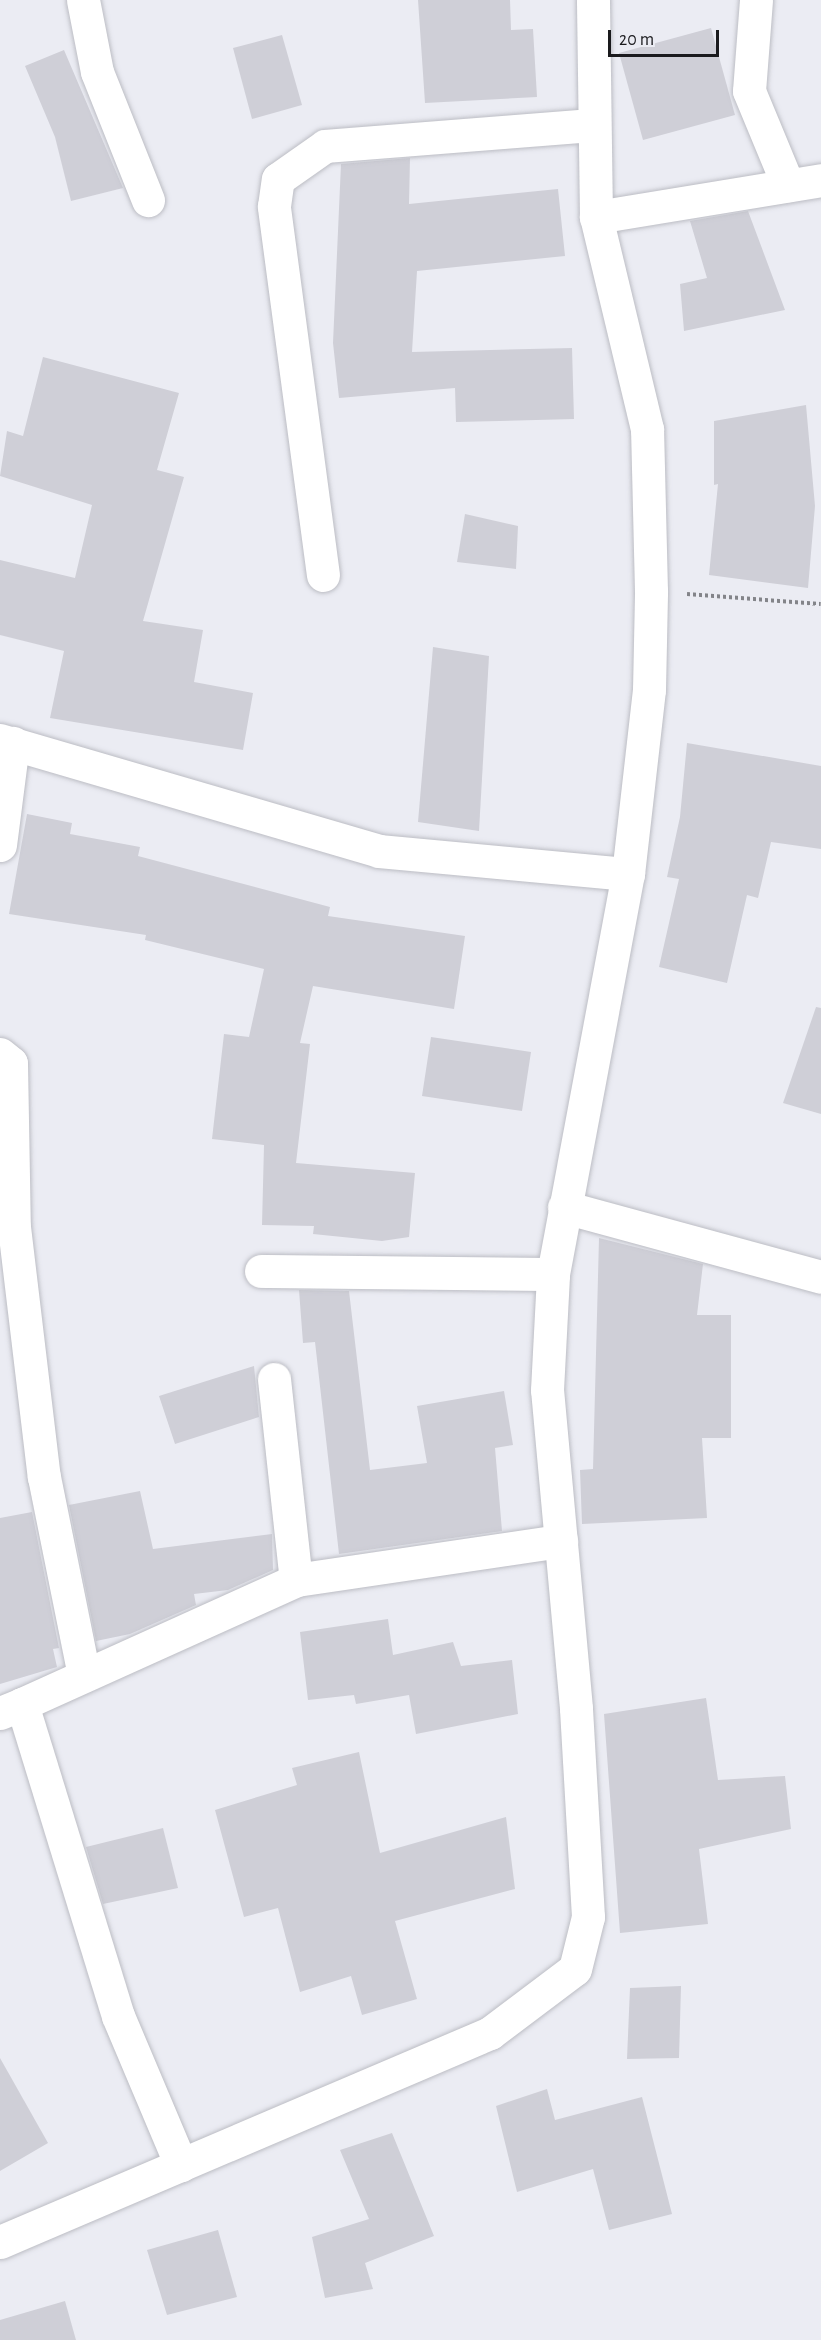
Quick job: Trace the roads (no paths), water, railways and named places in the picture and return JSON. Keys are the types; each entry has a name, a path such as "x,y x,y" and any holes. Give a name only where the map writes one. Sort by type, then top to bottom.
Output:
{"street":[{"path":"83,0 97,72 148,200"},
{"path":"0,2242 490,2033 575,1969 588,1917 561,1541 547,1390 553,1274 628,874 650,690 651,591 647,429 596,217 591,125 593,0"},
{"path":"756,0 749,91 788,185"},
{"path":"323,576 274,206 278,179 326,146 591,125"},
{"path":"596,217 821,180"},
{"path":"0,845 6,742 379,851 628,874"},
{"path":"0,1054 11,1063 14,1227 44,1477 84,1675"},
{"path":"564,1207 821,1276"},
{"path":"261,1271 553,1274"},
{"path":"273,1379 296,1580"},
{"path":"181,2165 118,2016 11,1709 296,1580 561,1541"}]}
